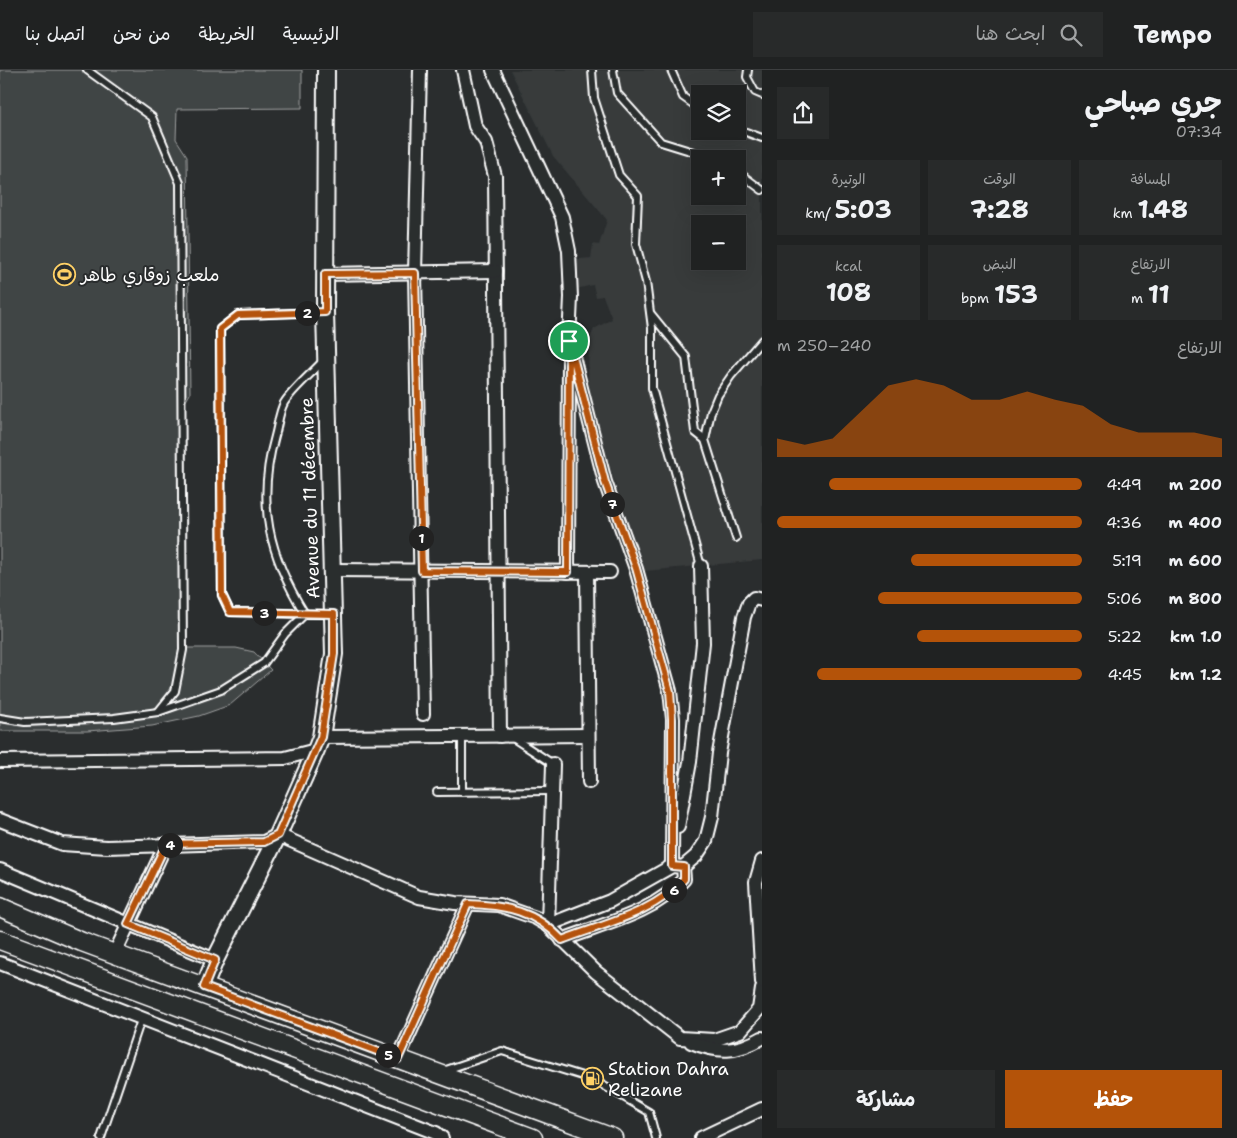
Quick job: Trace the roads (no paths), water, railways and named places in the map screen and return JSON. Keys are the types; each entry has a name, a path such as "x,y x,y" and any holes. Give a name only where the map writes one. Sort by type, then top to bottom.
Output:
{"main road":[{"path":"0,907 204,987 613,1138"},
{"path":"0,940 532,1138"}],"street":[{"name":"Avenue du 11 décembre","path":"204,987 215,960 278,835 318,744 334,654 325,312 326,70"},
{"path":"420,70 415,273 422,571 423,714"},
{"path":"462,70 475,126 486,142 495,176 498,571 505,736"},
{"path":"493,70 562,217 569,251 571,297 569,341 568,572"},
{"path":"325,274 496,271"},
{"path":"562,940 645,909 663,900 684,879 678,867 670,691 636,568 605,482 569,341"},
{"path":"678,867 703,643 701,566"},
{"path":"333,570 610,572"},
{"path":"587,572 588,782"},
{"path":"548,925 610,901 678,867 696,856 706,841 712,817 719,753 744,617 749,603 754,598 762,600"},
{"path":"0,761 284,758 318,744 462,736 588,735"},
{"path":"548,925 553,764"},
{"path":"0,820 62,844 107,847 264,842 278,835 419,898 468,904 498,905 548,925 596,972 680,1038 706,1048 733,1051 762,1038"},
{"path":"115,953 166,844"},
{"path":"762,861 756,882 759,900 762,982"},
{"path":"0,870 215,960"},
{"path":"398,1059 468,904"},
{"path":"0,963 363,1103 436,1133 442,1138"},
{"path":"680,1038 714,1040 740,1031 759,1009 762,989"},
{"path":"701,1138 762,1109"}],"lane":[{"path":"88,70 152,117 180,183 183,650 176,691 158,712"},
{"path":"592,70 594,98 619,174 638,196 636,244 646,282 650,313 652,388 701,566"},
{"path":"613,70 617,93 661,142 691,151"},
{"path":"671,70 684,97 691,102"},
{"path":"748,70 748,77 755,92 762,95"},
{"path":"746,132 762,138"},
{"path":"746,178 762,190"},
{"path":"325,312 238,315 220,329 222,595 230,612 334,614"},
{"path":"650,313 686,357 695,432 705,440"},
{"path":"736,538 705,440 718,395 731,376 762,340"},
{"path":"304,614 291,592 278,562 266,518 268,460 284,404 326,358"},
{"path":"0,718 25,722 114,718 158,712 221,690 264,663 285,634 304,614"},
{"path":"462,736 462,792"},
{"path":"505,736 553,764"},
{"path":"437,792 552,791"},
{"path":"100,1138 142,1017"},
{"path":"436,1073 502,1051 592,1079 649,1112 656,1138"}],"place":[{"name":"ملعب زوقاري طاهر","path":"65,275"},
{"name":"Station Dahra Relizane","path":"592,1079"}]}
